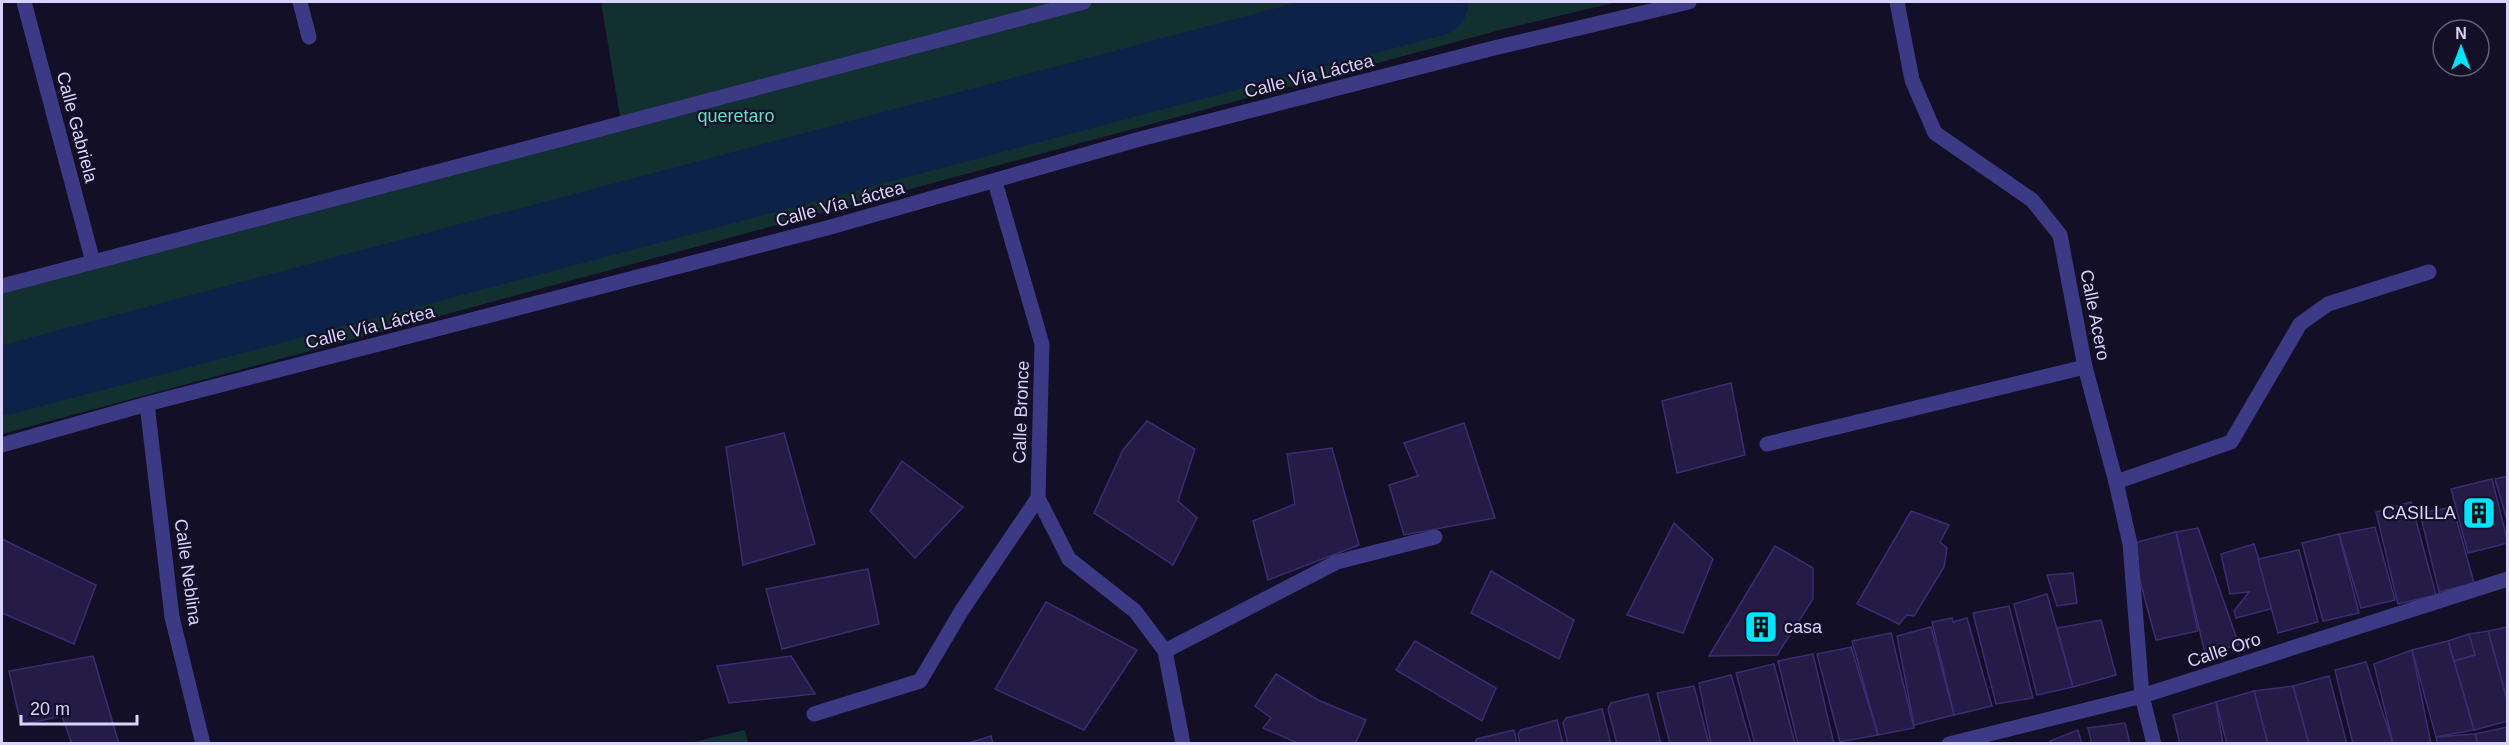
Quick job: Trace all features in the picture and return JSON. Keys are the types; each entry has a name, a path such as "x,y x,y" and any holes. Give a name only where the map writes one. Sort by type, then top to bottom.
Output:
{"street":[{"name":"Calle Gabriela","path":"24,2 93,262"},
{"path":"300,2 309,37"},
{"path":"2,286 1084,2"},
{"name":"Calle Vía Láctea","path":"2,445 147,404 609,285 995,182 1140,139 1494,48 1689,2"},
{"name":"Calle Acero","path":"1898,2 1912,80 1935,133 2032,200 2060,235 2085,367 2130,544 2142,696 2154,744"},
{"name":"Calle Bronce","path":"995,182 1042,344 1038,498 1069,559 1135,611 1165,651"},
{"path":"2116,482 2231,441 2300,324 2328,304 2429,272"},
{"path":"1767,444 2085,367"},
{"name":"Calle Neblina","path":"147,404 172,617 203,744"},
{"path":"814,714 920,681 962,610 1038,498"},
{"path":"1183,744 1165,651 1337,562 1435,537"},
{"name":"Calle Oro","path":"1949,744 2142,696 2508,579"}],"green space":[{"name":"queretaro","path":"601,2 1617,2 1504,29 2,434 2,286 621,123"},
{"path":"745,730 748,743 689,743"}],"building":[{"path":"1731,383 1745,455 1677,473 1662,401"},
{"path":"1147,421 1195,449 1178,501 1197,518 1173,565 1094,513 1123,450"},
{"path":"1464,423 1495,518 1404,535 1389,485 1418,476 1404,443"},
{"path":"784,433 815,544 743,565 726,447"},
{"path":"1332,448 1359,545 1268,580 1253,521 1295,504 1287,454"},
{"path":"902,461 963,507 915,558 870,511"},
{"path":"2508,476 2508,524 2495,479"},
{"name":"CASILLA","path":"2492,479 2508,543 2468,553 2451,489"},
{"path":"2411,502 2436,595 2398,604 2376,512"},
{"path":"2453,507 2474,583 2439,592 2420,513"},
{"name":"casa","path":"1911,511 1949,525 1940,542 1947,548 1944,567 1914,616 1907,615 1899,624 1857,604"},
{"path":"1674,523 1713,559 1683,633 1627,615"},
{"path":"2375,527 2395,600 2361,608 2339,534"},
{"path":"2198,528 2239,645 2205,653 2176,532"},
{"path":"2176,532 2198,631 2156,640 2130,544"},
{"path":"2339,534 2359,613 2323,621 2302,543"},
{"path":"2,539 96,585 74,644 2,613"},
{"path":"2254,544 2274,608 2236,618 2234,611 2249,592 2230,594 2221,554"},
{"name":"casa","path":"1775,546 1813,568 1813,599 1777,655 1709,656"},
{"path":"2299,550 2318,622 2278,633 2258,559"},
{"path":"868,569 879,624 782,649 766,589"},
{"path":"1491,571 1574,620 1559,659 1471,613"},
{"path":"2073,573 2077,603 2057,606 2047,575"},
{"path":"2047,594 2073,687 2037,695 2014,604"},
{"path":"1046,602 1137,650 1084,730 995,689"},
{"path":"2009,606 2033,698 1996,704 1973,613"},
{"path":"1952,618 1953,622 1967,618 1992,706 1954,715 1932,622"},
{"path":"2101,620 2116,675 2073,687 2057,628"},
{"path":"1931,627 1954,715 1914,725 1897,636"},
{"path":"2508,627 2508,703 2488,631"},
{"path":"2488,631 2508,703 2508,721 2474,730 2454,661 2475,655 2469,634"},
{"name":"casa","path":"1891,633 1914,728 1878,735 1852,641"},
{"path":"2469,634 2475,655 2454,661 2448,641"},
{"path":"1415,641 1496,688 1482,721 1396,670"},
{"path":"2448,641 2474,730 2436,737 2412,650"},
{"name":"casa","path":"1851,647 1878,735 1840,742 1817,654"},
{"path":"2412,650 2431,744 2393,744 2374,664"},
{"name":"casa","path":"1813,654 1834,744 1798,744 1778,661"},
{"path":"93,656 119,744 72,744 62,716 21,725 9,671"},
{"path":"791,656 815,694 729,703 717,666"},
{"path":"2366,662 2393,744 2353,744 2335,670"},
{"name":"casa","path":"1774,664 1795,744 1755,744 1736,673"},
{"path":"1276,674 1318,700 1366,720 1355,744 1300,744 1263,728 1271,718 1255,706"},
{"path":"1731,675 1751,744 1711,744 1699,683"},
{"path":"2329,676 2347,744 2309,744 2293,686"},
{"path":"1694,686 1709,744 1670,744 1657,693"},
{"path":"2293,686 2309,744 2268,744 2254,691"},
{"path":"2254,691 2268,744 2227,744 2216,702"},
{"path":"1648,694 1661,744 1617,744 1608,709 1611,703"},
{"path":"2216,702 2223,744 2180,744 2173,715"},
{"path":"1602,709 1611,744 1568,744 1563,723 1566,718"},
{"path":"1557,720 1563,744 1520,744 1518,734 1521,730"},
{"path":"2125,723 2130,744 2092,744 2088,728"},
{"path":"2508,727 2508,744 2478,744 2475,734"},
{"path":"1514,730 1517,744 1474,744 1477,739"},
{"path":"2078,730 2082,744 2050,744 2050,741"},
{"path":"2475,734 2478,744 2437,744 2436,737"},
{"path":"991,736 993,744 966,744"}],"waterway":[{"path":"2,381 1434,2"}],"place":[{"name":"CASILLA","path":"2479,513"},
{"name":"casa","path":"1761,627"}]}
